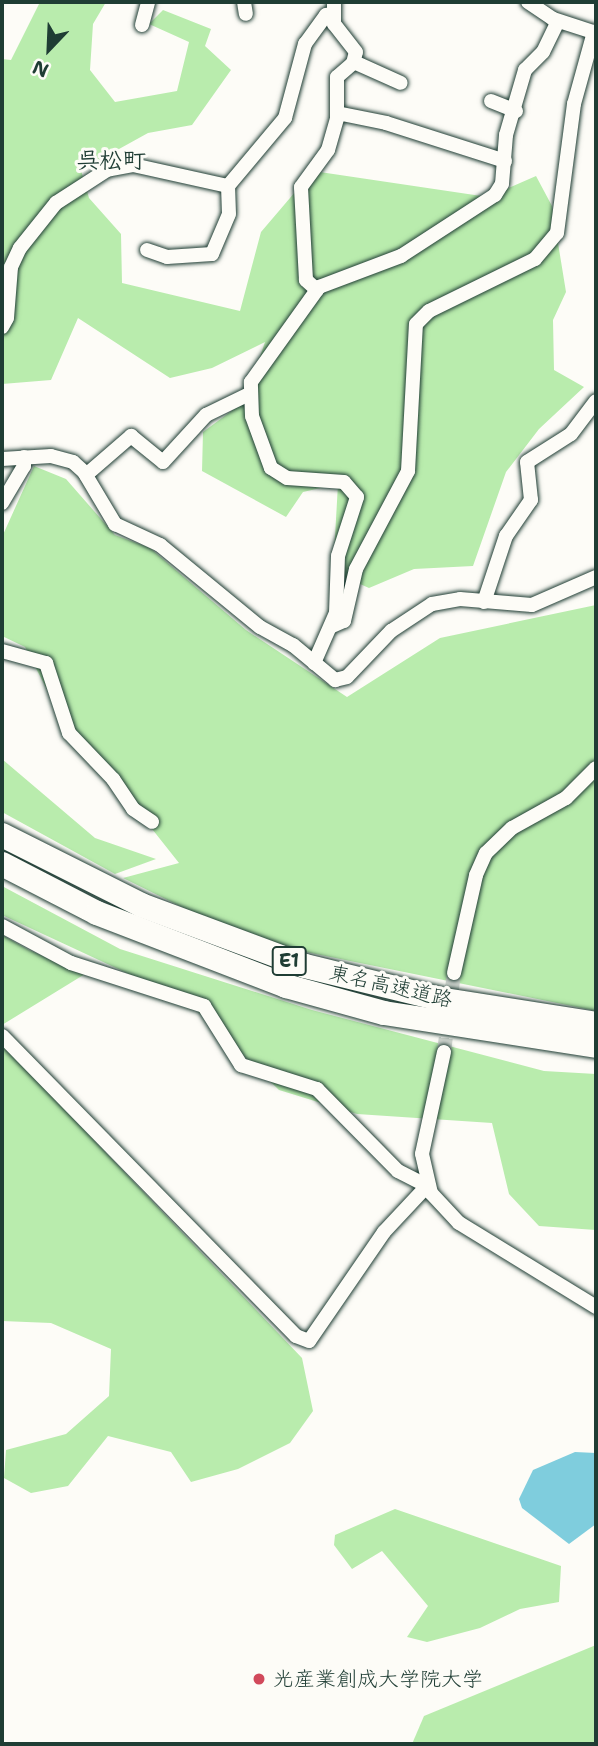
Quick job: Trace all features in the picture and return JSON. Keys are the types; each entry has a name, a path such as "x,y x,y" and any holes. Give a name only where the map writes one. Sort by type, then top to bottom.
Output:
{"highway":[{"name":"東名高速道路","path":"2,835 141,905 305,966 445,1000 596,1024"},
{"name":"東名高速道路","path":"2,864 97,913 286,986 411,1018 596,1046"}],"street":[{"path":"142,25 148,2"},
{"path":"332,626 344,621 356,569 408,471 416,324 429,311 535,259 557,233 573,104 595,33 558,21 528,2"},
{"path":"147,250 167,257 212,254 229,214 228,187 285,118 305,44 333,8 355,46 354,62 337,77 337,113 328,150 302,187 306,280 317,290"},
{"path":"314,663 332,626 338,604 338,556 357,497 344,482 293,479 276,473 265,457 249,394 255,375 317,290 328,281 401,256 489,199 502,184 506,135 516,111 525,71 543,52 558,21"},
{"path":"354,62 401,83"},
{"path":"491,100 516,111"},
{"path":"337,113 386,123 505,161"},
{"path":"2,327 7,318 11,267 20,247 56,203 107,170 132,165 228,187"},
{"path":"86,475 131,436 163,462 206,415 249,394"},
{"path":"484,602 506,536 531,500 527,462 571,434 595,404"},
{"path":"2,503 24,466 24,457"},
{"path":"2,459 66,459 86,475 115,524 160,545 260,627 314,663 331,678 343,679 391,631 423,608 450,600 532,604 596,577"},
{"path":"2,651 46,663 69,733 113,779 133,808 152,822"},
{"path":"454,973 476,875 486,853 502,835 566,798 596,768"},
{"path":"2,926 71,963 204,1006 241,1065 317,1090 398,1171 427,1186 451,1217 596,1307"},
{"path":"2,1036 296,1336 309,1341 384,1232 427,1186 423,1143 444,1052"}],"green space":[{"path":"40,2 106,2 93,24 90,70 115,102 177,91 189,42 149,24 163,10 211,29 205,46 231,70 192,125 148,133 81,170 89,198 121,234 122,283 240,311 261,232 313,171 488,197 536,176 552,206 566,292 553,320 554,370 584,387 539,429 506,472 473,566 414,569 369,588 333,572 338,484 303,492 286,517 202,471 203,432 245,401 265,342 212,368 170,378 78,318 51,380 2,384 2,59 11,60"},
{"path":"34,466 66,479 115,535 150,548 246,630 347,697 440,638 596,605 596,1011 291,949 200,916 123,878 179,863 57,709 25,647 2,636 2,537"},
{"path":"2,759 95,838 156,859 115,874 2,812"},
{"path":"2,886 120,949 312,1010 544,1071 596,1074 596,1230 539,1226 509,1194 492,1123 357,1114 279,1090 187,1001 2,915"},
{"path":"2,935 29,950 85,974 2,1025"},
{"path":"2,1044 302,1358 313,1411 290,1443 238,1469 191,1482 171,1452 108,1436 68,1486 31,1493 4,1478 6,1450 66,1434 109,1396 111,1349 51,1323 2,1321"},
{"path":"395,1509 561,1566 559,1602 520,1609 480,1628 427,1642 407,1637 428,1606 382,1551 352,1569 334,1545 335,1535"},
{"path":"596,1645 596,1744 412,1744 424,1716"}],"water":[{"path":"575,1452 596,1453 596,1524 569,1544 522,1508 519,1499 533,1470"}],"tunnel":[{"path":"444,1052 454,973"}],"place":[{"name":"光産業創成大学院大学","path":"259,1679"}],"district":[{"name":"呉松町","path":"111,160"}]}
